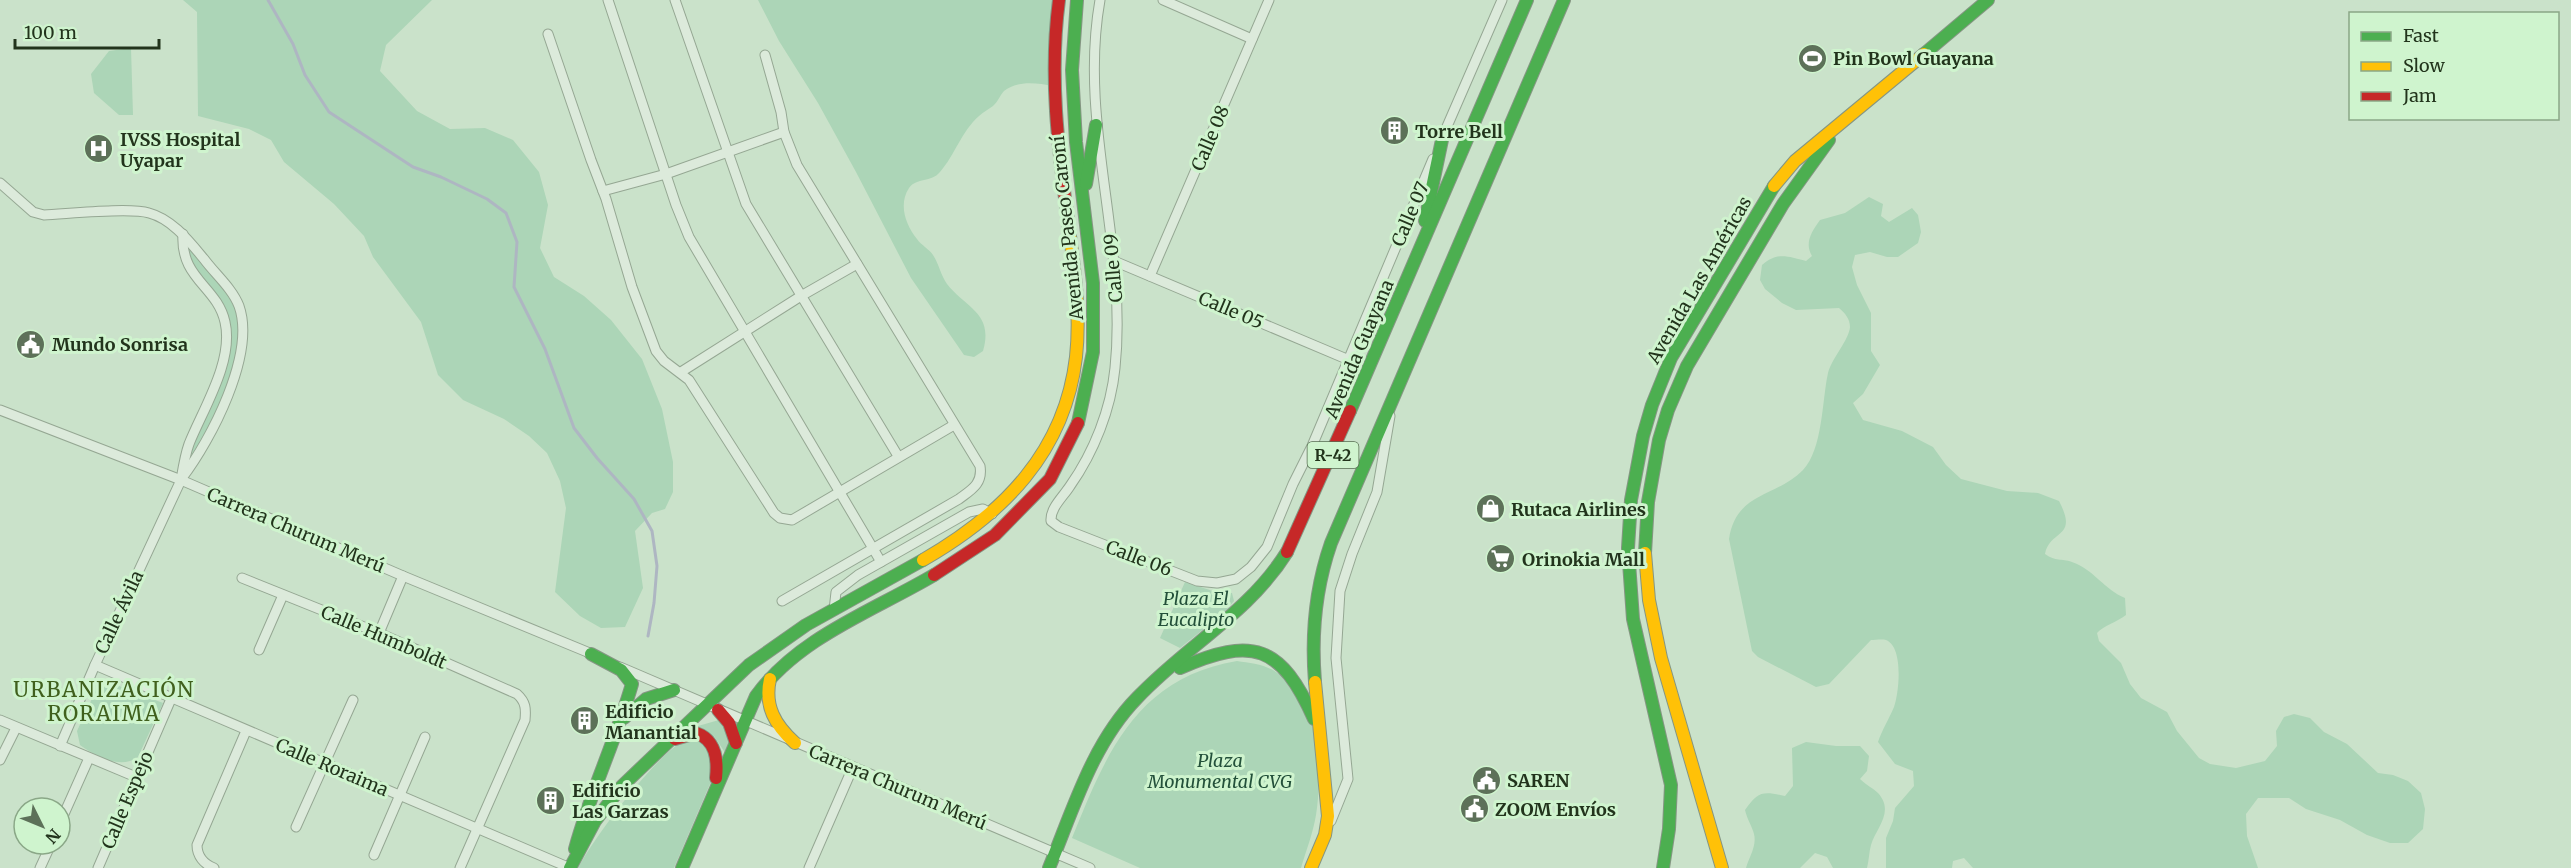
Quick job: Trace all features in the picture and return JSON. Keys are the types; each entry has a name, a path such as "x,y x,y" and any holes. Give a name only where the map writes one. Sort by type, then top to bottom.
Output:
{"main road":[{"name":"Avenida Paseo Caroní","path":"570,868 599,815 639,768 662,746 713,708 731,680 766,651 931,556 992,513 1024,482 1049,444 1066,405 1075,365 1077,306 1055,117 1053,38 1059,0"},
{"name":"Avenida Paseo Caroní","path":"682,868 756,696 772,672 796,653 918,584 986,542 1022,510 1052,474 1074,433 1083,411 1093,368 1095,305 1072,115 1071,39 1077,0"},
{"name":"Avenida Guayana","path":"1055,854 1106,740 1136,698 1241,610 1272,578 1284,560 1333,455 1527,0"},
{"name":"R-42","path":"1311,868 1325,835 1328,797 1313,647 1318,585 1331,543 1564,0"},
{"name":"Avenida Las Américas","path":"1663,868 1669,829 1671,785 1633,619 1628,548 1631,500 1642,436 1660,382 1685,334 1777,182 1795,161 1839,127 1988,0"},
{"path":"1085,212 1086,176 1096,125"},
{"name":"Avenida Las Américas","path":"1722,868 1662,657 1649,600 1645,548 1648,502 1659,440 1676,389 1702,340 1792,190 1839,127"},
{"path":"1413,267 1433,190 1443,135"},
{"path":"1685,334 1702,340"},
{"path":"1628,548 1645,548"},
{"path":"1161,677 1225,650 1238,648 1263,653 1282,665 1299,686 1314,718 1322,747"},
{"path":"570,868 583,819 631,694 631,680 620,670 591,654"},
{"path":"772,672 768,687 768,705 779,729 795,743"},
{"path":"622,720 641,701 652,695 674,690"},
{"path":"713,708 729,723 736,743"},
{"path":"662,746 682,735 689,734 703,735 709,740 716,748 718,762 714,794"},
{"name":"R-42","path":"1049,868 1055,854"}],"street":[{"path":"608,0 688,237 881,562"},
{"path":"675,0 740,190 755,222 898,456"},
{"name":"Calle 09","path":"1051,521 1055,507 1071,486 1095,442 1111,395 1117,345 1117,303 1096,125 1092,56 1100,0"},
{"path":"1163,0 1252,39"},
{"name":"Calle 08","path":"1150,276 1269,0"},
{"name":"Calle 07","path":"1258,558 1268,547 1502,0"},
{"path":"548,34 603,191 632,287 656,351 667,364 681,372 704,402 777,516 792,520 954,425"},
{"path":"765,55 781,112 784,132 797,165 980,466 980,478 976,485 959,499 782,601"},
{"path":"603,191 666,174 784,132"},
{"path":"0,183 38,214 147,212 163,219 183,234 234,297 241,314 244,334 240,362 201,454 181,480"},
{"path":"181,480 188,447 222,365 227,343 225,320 221,311 189,268 183,256 183,234"},
{"name":"Calle 05","path":"1113,261 1349,360"},
{"path":"681,372 801,296 857,264"},
{"path":"1325,835 1348,779 1336,658 1340,591 1377,492 1393,399"},
{"name":"Carrera Churum Merú","path":"0,410 181,480 1090,868"},
{"name":"Calle Ávila","path":"60,746 181,480"},
{"path":"834,610 834,597 838,589 881,562 969,512 983,509 992,513"},
{"name":"Calle 06","path":"1051,521 1070,531 1197,580 1208,582 1236,579 1244,574 1258,558"},
{"path":"379,633 403,576"},
{"name":"Calle Humboldt","path":"242,578 379,633 517,694 523,700 526,709 525,720 477,829"},
{"path":"259,650 283,595"},
{"name":"Calle Roraima","path":"95,665 570,868"},
{"name":"Calle Espejo","path":"98,868 171,699"},
{"path":"296,827 353,700"},
{"path":"0,720 136,777"},
{"path":"0,760 16,728"},
{"path":"214,868 203,860 197,851 197,845 246,731"},
{"path":"374,855 425,737"},
{"path":"72,796 89,758"},
{"path":"809,868 853,767"},
{"path":"460,868 477,829"}],"green space":[{"path":"183,0 432,0 386,45 380,71 417,111 450,129 485,128 513,140 539,172 548,205 540,248 554,277 584,296 611,320 642,359 662,409 673,462 673,492 665,509 652,513 635,531 643,588 625,627 601,628 580,616 555,592 566,508 560,481 547,453 529,436 504,419 463,400 438,375 421,322 373,257 364,236 334,204 284,162 271,140 249,129 198,116 197,12"},
{"path":"758,0 1059,0 1053,86 1034,83 1021,84 1004,91 995,104 973,122 940,172 932,178 912,185 904,201 905,215 913,233 933,255 947,284 981,319 985,328 983,351 974,357 964,355 911,278 856,172 818,103 779,41"},
{"path":"131,48 133,115 119,115 94,93 91,74 109,51"},
{"path":"1869,197 1883,204 1881,216 1889,222 1912,208 1918,215 1921,232 1918,243 1898,257 1887,257 1870,252 1855,255 1852,267 1857,285 1871,313 1871,351 1880,365 1863,394 1853,403 1863,420 1902,431 1933,447 1946,465 1961,479 2007,491 2038,493 2059,501 2066,522 2065,528 2048,546 2045,554 2079,565 2125,598 2126,615 2097,633 2099,641 2121,663 2130,684 2141,698 2167,712 2177,731 2199,758 2210,764 2236,768 2265,761 2277,746 2276,731 2284,717 2294,714 2310,718 2324,732 2347,744 2378,773 2393,775 2408,781 2421,793 2425,809 2423,829 2408,843 2390,843 2367,835 2340,820 2306,809 2289,798 2258,798 2246,814 2247,836 2258,868 1973,868 1964,858 1953,861 1952,868 1886,868 1886,838 1893,821 1895,808 1914,786 1913,771 1895,764 1878,742 1896,700 1899,671 1896,651 1886,640 1871,640 1829,684 1816,687 1758,657 1752,651 1729,539 1733,524 1748,504 1792,479 1810,461 1821,424 1828,373 1847,338 1850,327 1847,316 1839,308 1796,310 1782,303 1765,289 1760,280 1762,265 1778,257 1806,261 1812,256 1809,242 1820,220 1845,213"},
{"path":"183,234 226,286 243,323 229,389 181,480 222,365 225,320 189,268"},
{"name":"Plaza El Eucalipto","path":"1185,582 1219,593 1232,593 1234,601 1225,612 1180,648 1160,638"},
{"name":"Plaza Monumental CVG","path":"1237,661 1252,663 1276,672 1290,684 1301,699 1309,717 1318,757 1318,798 1313,828 1301,868 1140,868 1072,838 1098,777 1113,750 1129,724 1149,702 1173,684 1202,670"},
{"path":"101,679 163,703 138,757 131,761 108,760 80,745 77,731"},
{"path":"719,720 728,736 729,744 726,754 714,736 691,728"},
{"path":"696,740 707,743 716,770 674,868 578,868 610,819 656,764 682,742"},
{"path":"1806,742 1860,746 1869,756 1867,771 1860,779 1878,793 1883,800 1885,813 1871,845 1867,868 1833,868 1827,857 1815,853 1800,868 1746,868 1755,838 1745,810 1754,799 1762,794 1785,796 1793,786 1792,748"}],"waterway":[{"path":"268,0 293,44 305,75 329,112 413,167 441,177 487,199 506,213 517,242 514,287 545,349 574,428 634,499 652,531 657,566 648,636"}],"traffic: fast":[{"path":"1077,0 1072,70 1076,142 1093,283 1093,352 1078,423"},
{"path":"1350,411 1527,0"},
{"path":"1315,682 1315,611 1321,577 1331,543 1564,0"},
{"path":"1924,54 1988,0"},
{"path":"1086,184 1096,125"},
{"path":"1425,221 1443,135"},
{"path":"1645,553 1648,502 1659,440 1668,410 1687,366 1783,204 1829,140"},
{"path":"1663,868 1669,829 1671,785 1633,619 1628,548 1631,500 1643,436 1652,405 1671,358 1774,186"},
{"path":"1049,868 1085,778 1121,716 1156,679 1236,611 1272,574 1287,552"},
{"path":"570,868 595,821 622,786 749,665 806,625 923,560"},
{"path":"682,868 756,696 773,675 815,641 934,575"},
{"path":"1180,668 1227,652 1246,651 1262,654 1276,662 1289,675 1302,694 1314,719"},
{"path":"575,849 632,684 621,670 591,654"},
{"path":"624,718 646,699 674,690"}],"traffic: slow":[{"path":"1774,186 1795,161 1924,54"},
{"path":"923,560 952,542 1004,501 1044,451 1059,422 1070,391 1076,357 1078,323 1068,221"},
{"path":"1645,553 1649,600 1661,658 1722,868"},
{"path":"770,679 769,698 773,714 782,729 795,743"},
{"path":"1311,868 1325,835 1328,816 1315,682"}],"traffic: jam":[{"path":"1059,0 1055,56 1056,111 1068,221"},
{"path":"1287,552 1350,411"},
{"path":"934,575 995,535 1050,479 1078,423"},
{"path":"718,710 729,723 736,743"},
{"path":"675,739 696,733 708,740 716,757 716,778"}],"place":[{"name":"Pin Bowl Guayana","path":"1812,58"},
{"name":"Torre Bell","path":"1394,131"},
{"name":"IVSS Hospital Uyapar","path":"99,149"},
{"name":"Mundo Sonrisa","path":"31,344"},
{"name":"Rutaca Airlines","path":"1490,509"},
{"name":"Orinokia Mall","path":"1501,559"},
{"name":"Edificio Manantial","path":"584,721"},
{"name":"SAREN","path":"1486,780"},
{"name":"Edificio Las Garzas","path":"551,800"},
{"name":"ZOOM Envíos","path":"1474,809"}],"district":[{"name":"URBANIZACIÓN RORAIMA","path":"104,701"}]}
